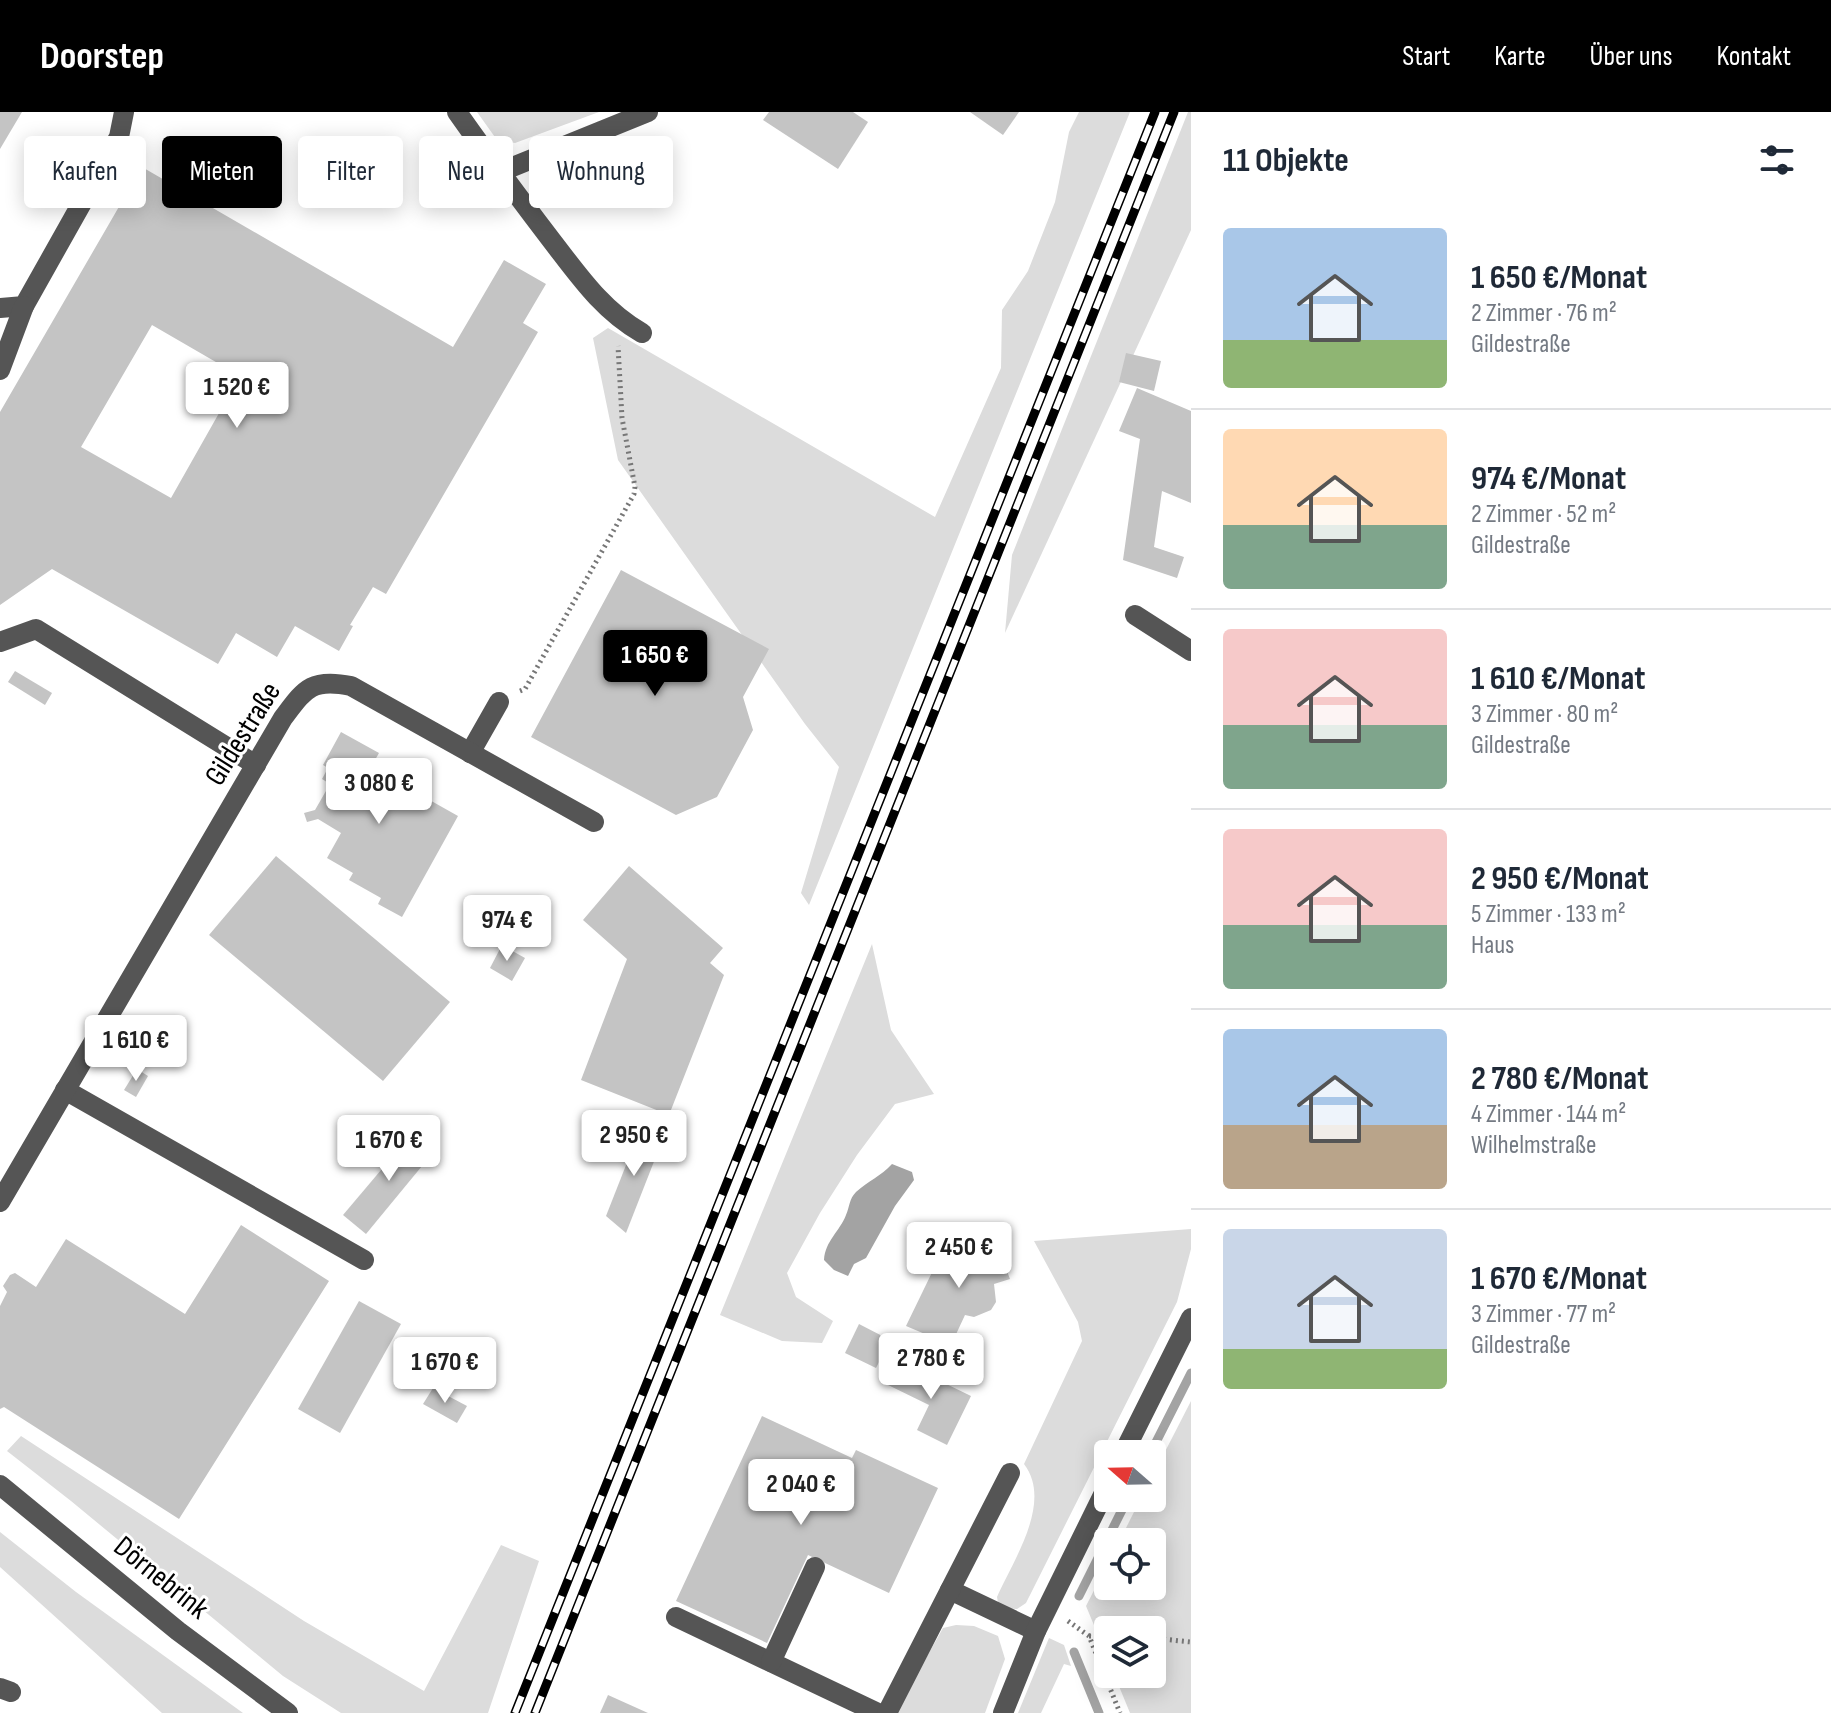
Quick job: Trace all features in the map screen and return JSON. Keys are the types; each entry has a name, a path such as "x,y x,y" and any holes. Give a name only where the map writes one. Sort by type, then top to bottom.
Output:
{"street":[{"path":"0,370 24,306 119,137 124,112"},
{"path":"457,112 474,136"},
{"path":"513,167 648,112"},
{"path":"513,189 591,291 617,317 642,333"},
{"path":"0,308 24,306"},
{"path":"1135,615 1191,651"},
{"path":"0,642 36,629 256,765"},
{"name":"Gildestraße","path":"0,1202 283,718 305,689 334,682 351,686 594,822"},
{"path":"470,753 499,702"},
{"path":"65,1090 364,1260"},
{"path":"1130,1440 1191,1318"},
{"path":"887,1713 1010,1473"},
{"name":"Dörnebrink","path":"0,1485 178,1631 288,1713"},
{"path":"1003,1713 1036,1631 1095,1512"},
{"path":"771,1662 815,1567"},
{"path":"950,1590 1036,1631"},
{"path":"676,1617 878,1713"}],"path":[{"path":"499,702 525,689 634,494 622,418 617,317"},
{"path":"1047,1608 1089,1636 1094,1636"},
{"path":"1089,1636 1120,1713"},
{"path":"1166,1639 1191,1642"}],"shaded area":[{"path":"477,112 599,112 515,143 513,136 494,136"},
{"path":"1079,112 1130,112 809,905 801,893 839,767 805,724 618,460 593,338 608,328 935,517 1001,368 1002,310 1028,271 1055,202 1069,132"},
{"path":"1188,112 1191,112 1191,230 1005,633 1012,555"},
{"path":"872,944 891,1030 934,1094 895,1104 857,1155 787,1273 796,1297 833,1321 822,1343 782,1341 720,1315"},
{"path":"892,1164 912,1172 914,1180 895,1206 866,1258 854,1264 848,1276 834,1270 824,1260 825,1253 852,1197"},
{"path":"1191,1229 1191,1249 1177,1302 1108,1440 1094,1440 1094,1467 1026,1603 1017,1609 999,1608 997,1597 1021,1548 1033,1513 1032,1479 1024,1464 1082,1341 1078,1322 1034,1241"},
{"path":"1191,1401 1191,1713 1130,1713 1120,1688 1166,1688 1166,1616 1094,1616 1094,1625 1086,1606 1094,1590 1094,1600 1166,1600 1166,1528 1126,1528 1134,1512 1166,1512 1166,1450"},
{"path":"21,1436 304,1621 424,1691 501,1545 539,1561 488,1713 341,1713 283,1676 7,1451"},
{"path":"0,1532 76,1592 243,1713 162,1713 0,1567"},
{"path":"974,1626 998,1636 1005,1659 985,1713 895,1713 943,1628"},
{"path":"1049,1638 1064,1645 1071,1666 1064,1664 1041,1713 1018,1713"}],"building":[{"path":"0,112 22,112 0,149"},
{"path":"769,112 853,112 868,122 838,169 763,120"},
{"path":"970,112 1019,112 1003,135"},
{"path":"146,169 162,179 162,208 213,208 453,347 504,260 546,284 523,323 538,332 386,594 373,587 350,625 353,626 339,651 295,626 277,657 236,633 218,664 52,569 0,605 0,412 118,208 146,208","holes":["152,325 240,376 171,498 81,447"]},
{"path":"1126,353 1161,361 1154,391 1119,382"},
{"path":"1137,388 1191,411 1191,503 1162,491 1154,547 1184,557 1177,578 1123,560 1140,439 1119,431"},
{"path":"621,570 769,649 743,697 753,730 717,797 676,815 531,737"},
{"path":"15,671 52,693 45,705 8,682"},
{"path":"341,732 379,753 371,767 458,816 402,917 378,904 381,898 349,880 353,873 327,858 341,833 318,819 307,822 304,813 315,810 330,784 322,779 328,768 323,765"},
{"path":"276,856 450,1002 383,1081 209,935"},
{"path":"629,866 723,948 710,963 724,975 669,1115 581,1080 627,959 583,920"},
{"path":"502,945 525,958 512,981 490,968"},
{"path":"137,1069 148,1076 136,1097 124,1090"},
{"path":"641,1127 664,1136 626,1233 606,1216"},
{"path":"414,1131 436,1149 366,1234 343,1215"},
{"path":"241,1225 329,1281 179,1519 4,1407 0,1409 0,1306 7,1292 3,1286 10,1275 15,1273 36,1287 66,1239 185,1314"},
{"path":"994,1237 1010,1279 994,1284 996,1302 991,1310 974,1317 965,1315 951,1345 906,1326 939,1258"},
{"path":"359,1301 401,1324 340,1433 298,1409"},
{"path":"859,1324 890,1340 876,1368 845,1353"},
{"path":"897,1360 971,1396 947,1445 917,1430 929,1405 886,1384"},
{"path":"433,1388 467,1406 457,1423 423,1404"},
{"path":"762,1416 852,1458 856,1450 938,1488 889,1593 808,1555 767,1643 676,1601"},
{"path":"608,1695 648,1713 600,1713"}],"waterway":[{"path":"1157,1440 1191,1373"},
{"path":"1079,1596 1121,1512"},
{"path":"1074,1652 1099,1713"}],"railway":[{"path":"515,1713 1155,112"},
{"path":"535,1713 1174,112"}]}
